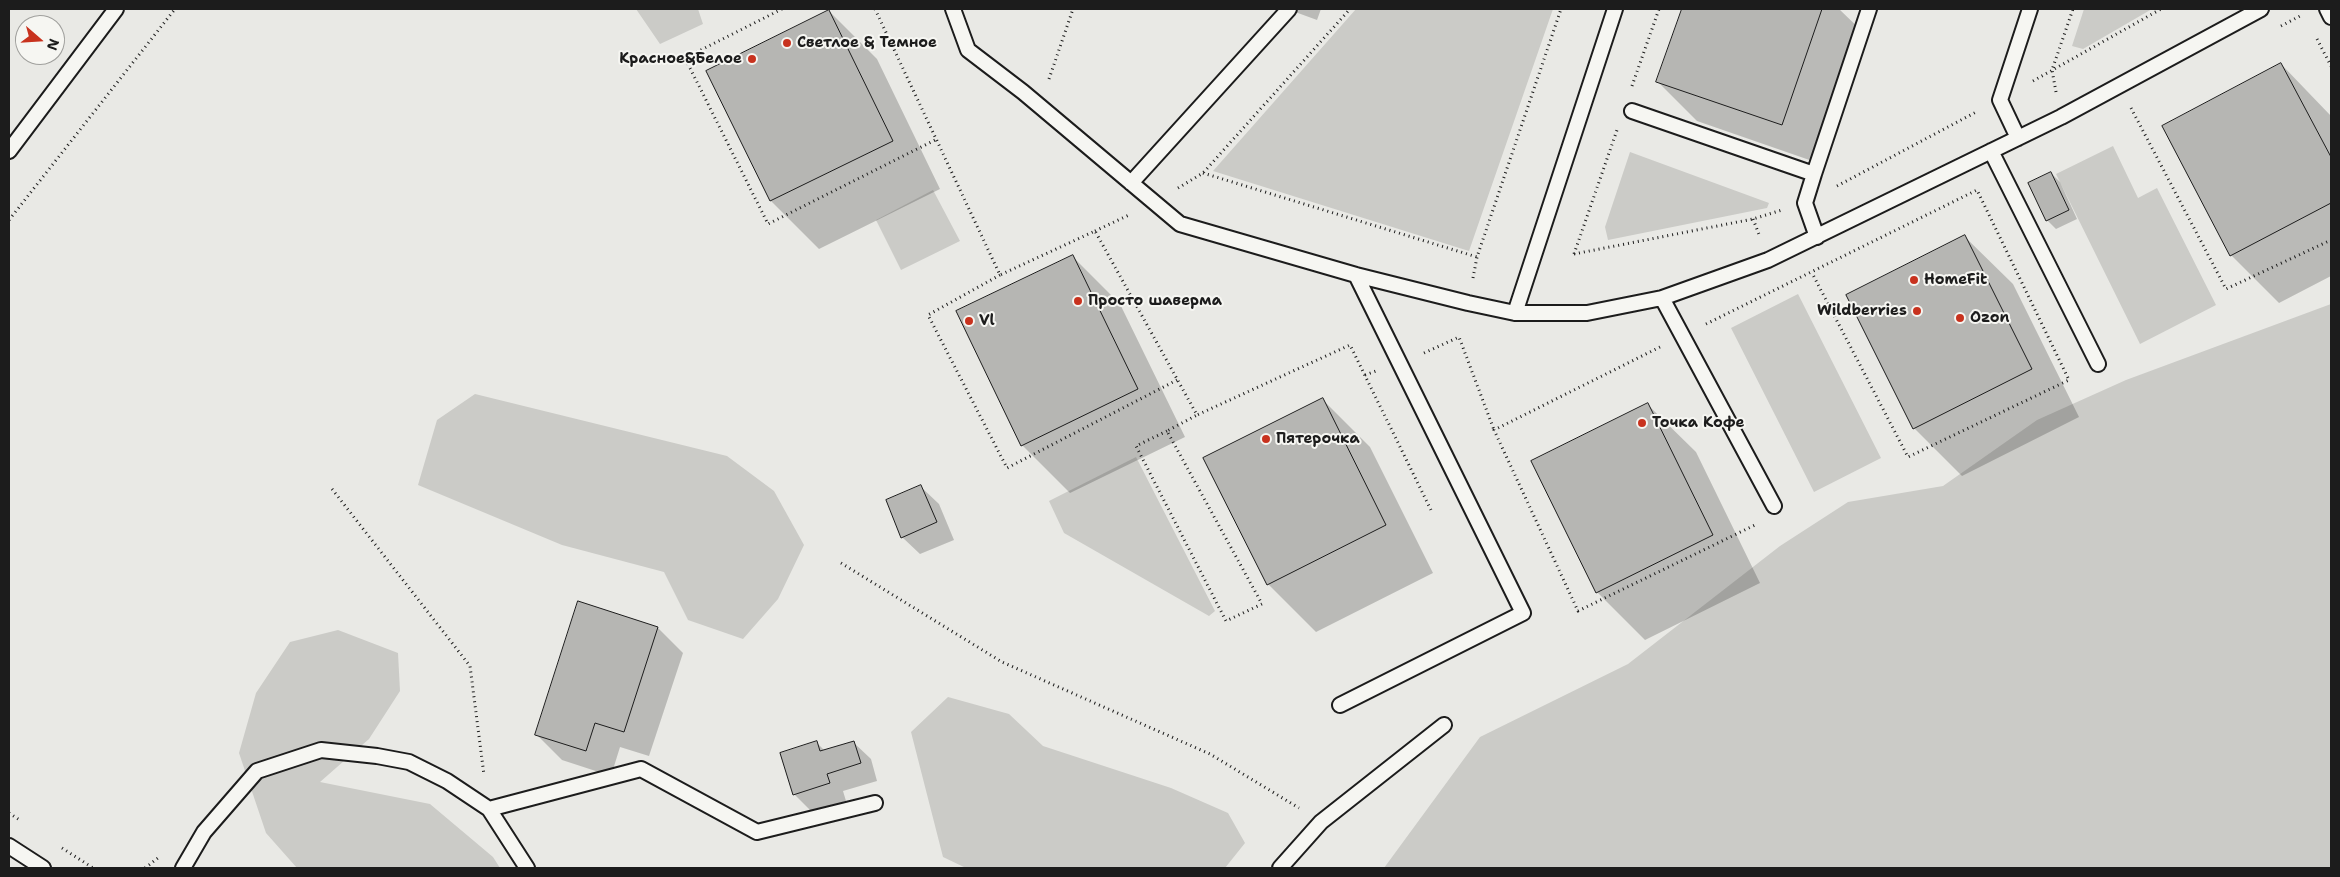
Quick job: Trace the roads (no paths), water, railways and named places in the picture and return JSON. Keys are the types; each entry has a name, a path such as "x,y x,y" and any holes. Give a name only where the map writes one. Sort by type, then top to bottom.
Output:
{"lane":[{"path":"9,151 116,9"},
{"path":"953,9 968,50 1039,106 1180,224 1356,275 1515,313 1587,314 1662,298 1768,260 2061,117 2261,9"},
{"path":"1131,184 1289,9"},
{"path":"1515,313 1615,9"},
{"path":"1817,237 1805,203 1869,9"},
{"path":"2018,138 2000,100 2030,9"},
{"path":"2327,9 2331,17"},
{"path":"1632,111 1814,174"},
{"path":"1991,151 2098,364"},
{"path":"1340,705 1522,612 1356,275"},
{"path":"1662,298 1774,506"},
{"path":"1280,868 1321,822 1444,725"},
{"path":"183,868 204,832 257,771 321,750 377,756 409,762 447,781 489,810 527,868"},
{"path":"489,810 641,769 757,832 875,803"},
{"path":"9,846 43,868"}],"place":[{"name":"Светлое & Темное","path":"787,43"},
{"name":"Красное&Белое","path":"752,59"},
{"name":"HomeFit","path":"1914,280"},
{"name":"Просто шаверма","path":"1078,301"},
{"name":"Wildberries","path":"1917,311"},
{"name":"Ozon","path":"1960,318"},
{"name":"Vl","path":"969,321"},
{"name":"Точка Кофе","path":"1642,423"},
{"name":"Пятерочка","path":"1266,439"}]}
